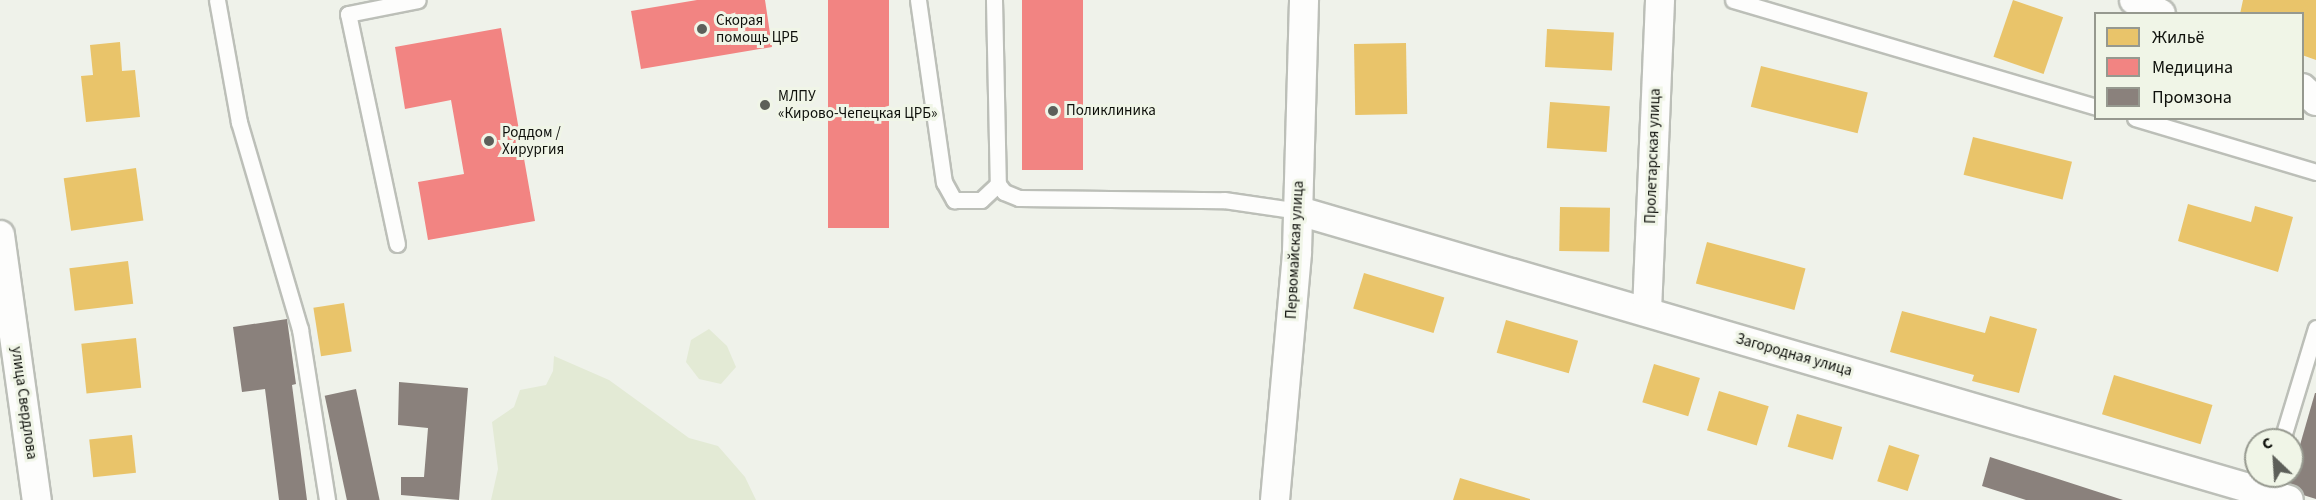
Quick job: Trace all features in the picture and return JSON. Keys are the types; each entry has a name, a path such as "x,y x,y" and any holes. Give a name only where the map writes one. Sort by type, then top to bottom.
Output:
{"street":[{"name":"Первомайская улица","path":"1275,500 1299,211 1304,0"},
{"name":"Пролетарская улица","path":"1647,311 1660,0"},
{"path":"2134,0 2158,12"},
{"path":"2304,90 2316,101"},
{"name":"Загородная улица","path":"1299,211 2275,490"},
{"name":"улица Свердлова","path":"0,235 37,500"}],"lane":[{"path":"217,0 238,122 300,329 327,500"},
{"path":"397,244 348,14 418,0"},
{"path":"918,0 946,189 954,200 972,202 988,197 998,184"},
{"path":"994,0 998,184 1004,192 1019,198 1224,200 1299,211"},
{"path":"1733,0 2094,106"},
{"path":"2142,120 2316,172"},
{"path":"2286,428 2316,328"}],"green space":[{"path":"709,329 727,346 736,367 721,384 699,379 686,362 691,340"},
{"path":"554,356 609,380 689,438 718,446 745,477 756,500 491,500 498,469 492,422 514,407 520,390 546,385 553,371"}],"building: Жильё":[{"path":"2013,0 2063,17 2044,74 1993,57"},
{"path":"2243,0 2316,0 2316,60 2304,56 2304,12 2240,12"},
{"path":"1547,29 1614,33 1612,70 1545,67"},
{"path":"120,42 122,71 135,70 140,117 86,122 81,76 93,75 90,45"},
{"path":"1406,43 1407,114 1355,115 1354,44"},
{"path":"1761,66 1868,93 1858,133 1751,107"},
{"path":"1550,102 1610,106 1607,152 1547,148"},
{"path":"1973,137 2072,162 2063,200 1964,175"},
{"path":"136,168 143,220 71,231 64,178"},
{"path":"2188,204 2251,222 2255,206 2293,217 2278,272 2178,241"},
{"path":"1560,207 1610,208 1609,252 1559,251"},
{"path":"1707,242 1806,268 1794,310 1696,284"},
{"path":"128,261 133,304 75,311 69,268"},
{"path":"1364,273 1444,298 1434,333 1353,308"},
{"path":"344,303 352,351 321,356 313,308"},
{"path":"1902,311 1985,333 1990,316 2037,329 2019,393 1972,381 1974,375 1890,352"},
{"path":"1506,320 1578,341 1569,373 1497,353"},
{"path":"136,338 141,388 87,393 81,344"},
{"path":"1654,364 1700,378 1688,416 1642,402"},
{"path":"2114,375 2212,405 2201,444 2102,414"},
{"path":"1719,391 1769,406 1757,445 1707,430"},
{"path":"1797,414 1842,427 1833,460 1788,447"},
{"path":"132,435 136,473 93,477 89,439"},
{"path":"1889,445 1919,455 1908,491 1877,481"},
{"path":"1460,478 1530,499 1530,500 1453,500"}],"building: Медицина":[{"name":"Скорая помощь ЦРБ","path":"697,0 765,0 772,47 641,69 631,11"},
{"path":"828,0 889,0 889,228 828,228"},
{"name":"Поликлиника","path":"1022,0 1083,0 1083,170 1022,170"},
{"name":"Роддом / Хирургия","path":"501,28 535,221 428,240 418,182 464,174 451,100 405,109 395,47"}],"building: Промзона":[{"path":"287,319 296,384 292,385 307,500 279,500 265,389 242,392 233,327"},
{"path":"399,382 468,388 459,500 401,495 401,477 424,477 428,428 398,425"},
{"path":"356,389 380,500 347,500 325,396"},
{"path":"2316,393 2316,499 2287,490 2288,488 2304,488 2304,431"},
{"path":"1990,457 2123,500 2026,500 1982,486"}],"place":[{"name":"Скорая помощь ЦРБ","path":"702,29"},
{"name":"МЛПУ «Кирово-Чепецкая ЦРБ»","path":"765,105"},
{"name":"Поликлиника","path":"1053,111"},
{"name":"Роддом / Хирургия","path":"489,141"}]}
